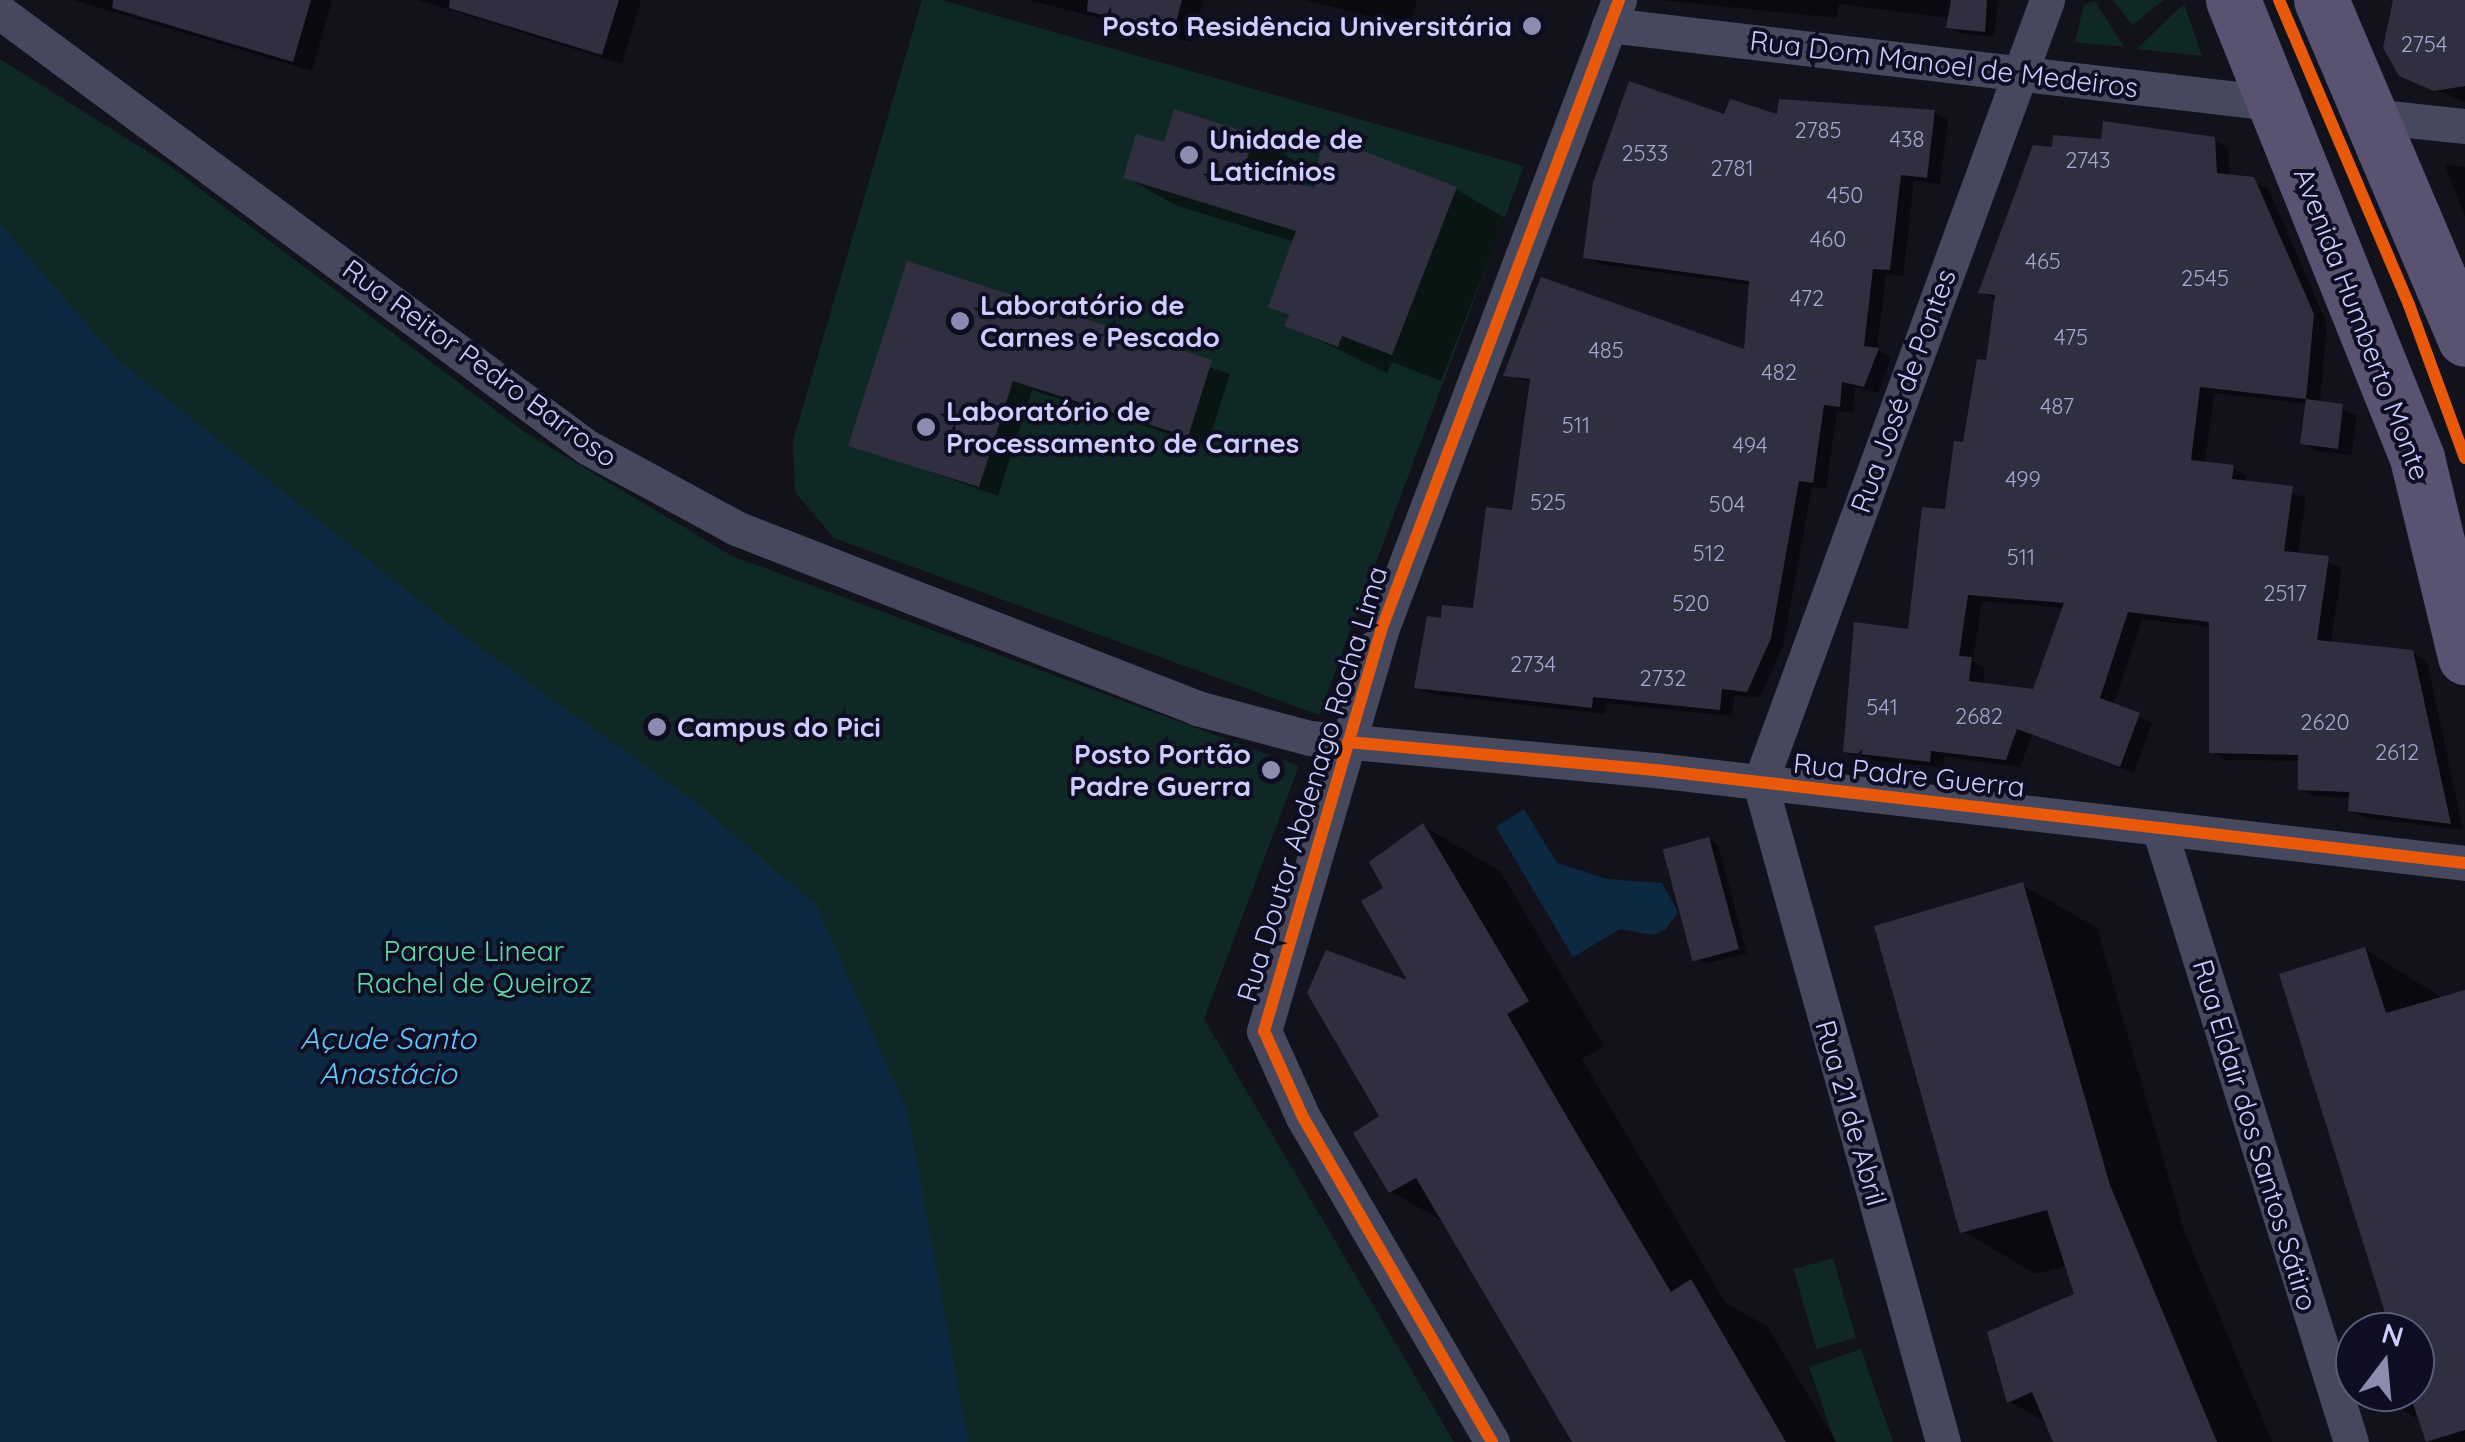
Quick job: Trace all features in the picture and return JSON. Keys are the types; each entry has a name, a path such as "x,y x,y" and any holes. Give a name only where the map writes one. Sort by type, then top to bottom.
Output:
{"main road":[{"name":"Avenida Humberto Monte","path":"2233,0 2279,104 2417,458 2465,657"},
{"path":"2321,0 2465,339"}],"street":[{"name":"Rua José de Pontes","path":"1760,783 2046,0"},
{"name":"Rua Reitor Pedro Barroso","path":"0,12 572,436 686,501 772,542 1197,708 1310,738 1348,742"},
{"name":"Rua Dom Manoel de Medeiros","path":"1614,13 2022,73 2279,104"},
{"name":"Rua Doutor Abdenago Rocha Lima","path":"1492,1442 1302,1115 1264,1030 1383,625 1614,13"},
{"path":"2370,116 2465,126"},
{"name":"Rua Padre Guerra","path":"1348,742 1760,783 2465,863"},
{"name":"Rua 21 de Abril","path":"1760,783 1943,1442"},
{"name":"Rua Eldair dos Santos Sátiro","path":"2159,828 2351,1442"}],"green space":[{"path":"922,0 941,0 1524,166 1319,715 834,538 795,492 793,441"},
{"path":"2113,0 2164,0 2132,25"},
{"path":"2095,1 2124,47 2075,42 2084,4"},
{"path":"2184,4 2202,56 2137,49 2171,16"},
{"name":"Parque Linear Rachel de Queiroz","path":"0,59 167,164 526,433 732,556 1299,766 1204,1019 1454,1442 0,1442"},
{"path":"1833,1258 1856,1338 1816,1349 1794,1269"},
{"path":"1861,1349 1893,1442 1835,1442 1809,1367"}],"water":[{"name":"Açude Santo Anastácio","path":"0,224 118,360 461,634 693,800 817,906 908,1113 968,1442 0,1442"},
{"path":"1524,809 1557,863 1607,879 1662,883 1678,912 1666,929 1654,935 1620,929 1573,957 1496,827"}],"building":[{"path":"113,0 311,0 293,62 112,8"},
{"path":"450,0 619,0 602,55 449,8"},
{"path":"1088,0 1182,0 1173,33 1087,11"},
{"path":"1951,0 1987,0 1985,32 1946,28"},
{"path":"2393,0 2465,0 2465,86 2434,91 2399,76 2383,48"},
{"path":"1629,81 1724,114 1730,99 1777,114 1779,99 1935,110 1927,178 1901,175 1890,270 1873,269 1864,346 1879,348 1864,387 1842,382 1840,407 1824,405 1813,483 1799,481 1771,638 1747,692 1722,689 1720,710 1593,697 1592,708 1414,688 1427,616 1441,618 1442,605 1473,608 1486,507 1512,510 1530,379 1503,376 1541,277 1744,349 1749,281 1583,258 1593,183"},
{"path":"1174,109 1255,135 1244,168 1314,188 1321,144 1342,151 1345,144 1457,187 1392,355 1342,336 1338,347 1284,326 1289,315 1268,307 1296,231 1123,178 1136,134 1164,142"},
{"path":"2103,121 2215,137 2217,173 2254,177 2314,314 2306,399 2200,387 2191,460 2234,465 2232,479 2293,486 2284,551 2329,556 2317,640 2413,650 2451,824 2348,811 2349,792 2298,790 2298,755 2209,753 2209,622 2128,612 2100,698 2140,713 2120,767 2017,729 2006,760 1931,751 1930,762 1843,752 1854,622 1908,629 1922,507 1945,509 1954,441 1963,442 1977,359 1986,360 1995,295 1978,293 2033,145 2052,147 2053,135 2101,139","holes":["1968,595 2064,603 2033,689 1969,681 1972,657 1959,656"]},
{"path":"907,261 1212,360 1188,437 1013,381 979,487 848,446"},
{"path":"2306,399 2343,404 2338,449 2300,444"},
{"path":"1423,823 1529,1001 1507,1014 1577,1134 1671,1292 1691,1279 1786,1442 1572,1442 1416,1178 1389,1193 1353,1133 1379,1116 1307,993 1326,950 1407,980 1361,901 1383,888 1369,862"},
{"path":"1709,837 1739,949 1693,961 1663,849"},
{"path":"2023,882 2110,1185 2217,1442 2053,1442 2032,1392 2007,1403 1987,1332 2074,1294 2047,1210 1960,1233 1874,926"},
{"path":"2365,947 2386,1013 2465,990 2465,1430 2426,1442 2416,1412 2435,1412 2435,1312 2385,1312 2279,974"}],"cycle path":[{"path":"1492,1442 1302,1115 1264,1031 1383,625 1619,0"},
{"path":"2279,0 2409,305 2465,458"},
{"path":"1348,742 1655,770 2465,863"}],"place":[{"name":"Posto Residência Universitária","path":"1532,26"},
{"name":"Unidade de Laticínios","path":"1189,155"},
{"name":"Laboratório de Carnes e Pescado","path":"960,321"},
{"name":"Laboratório de Processamento de Carnes","path":"926,427"},
{"name":"Campus do Pici","path":"657,727"},
{"name":"Posto Portão Padre Guerra","path":"1271,770"}]}
